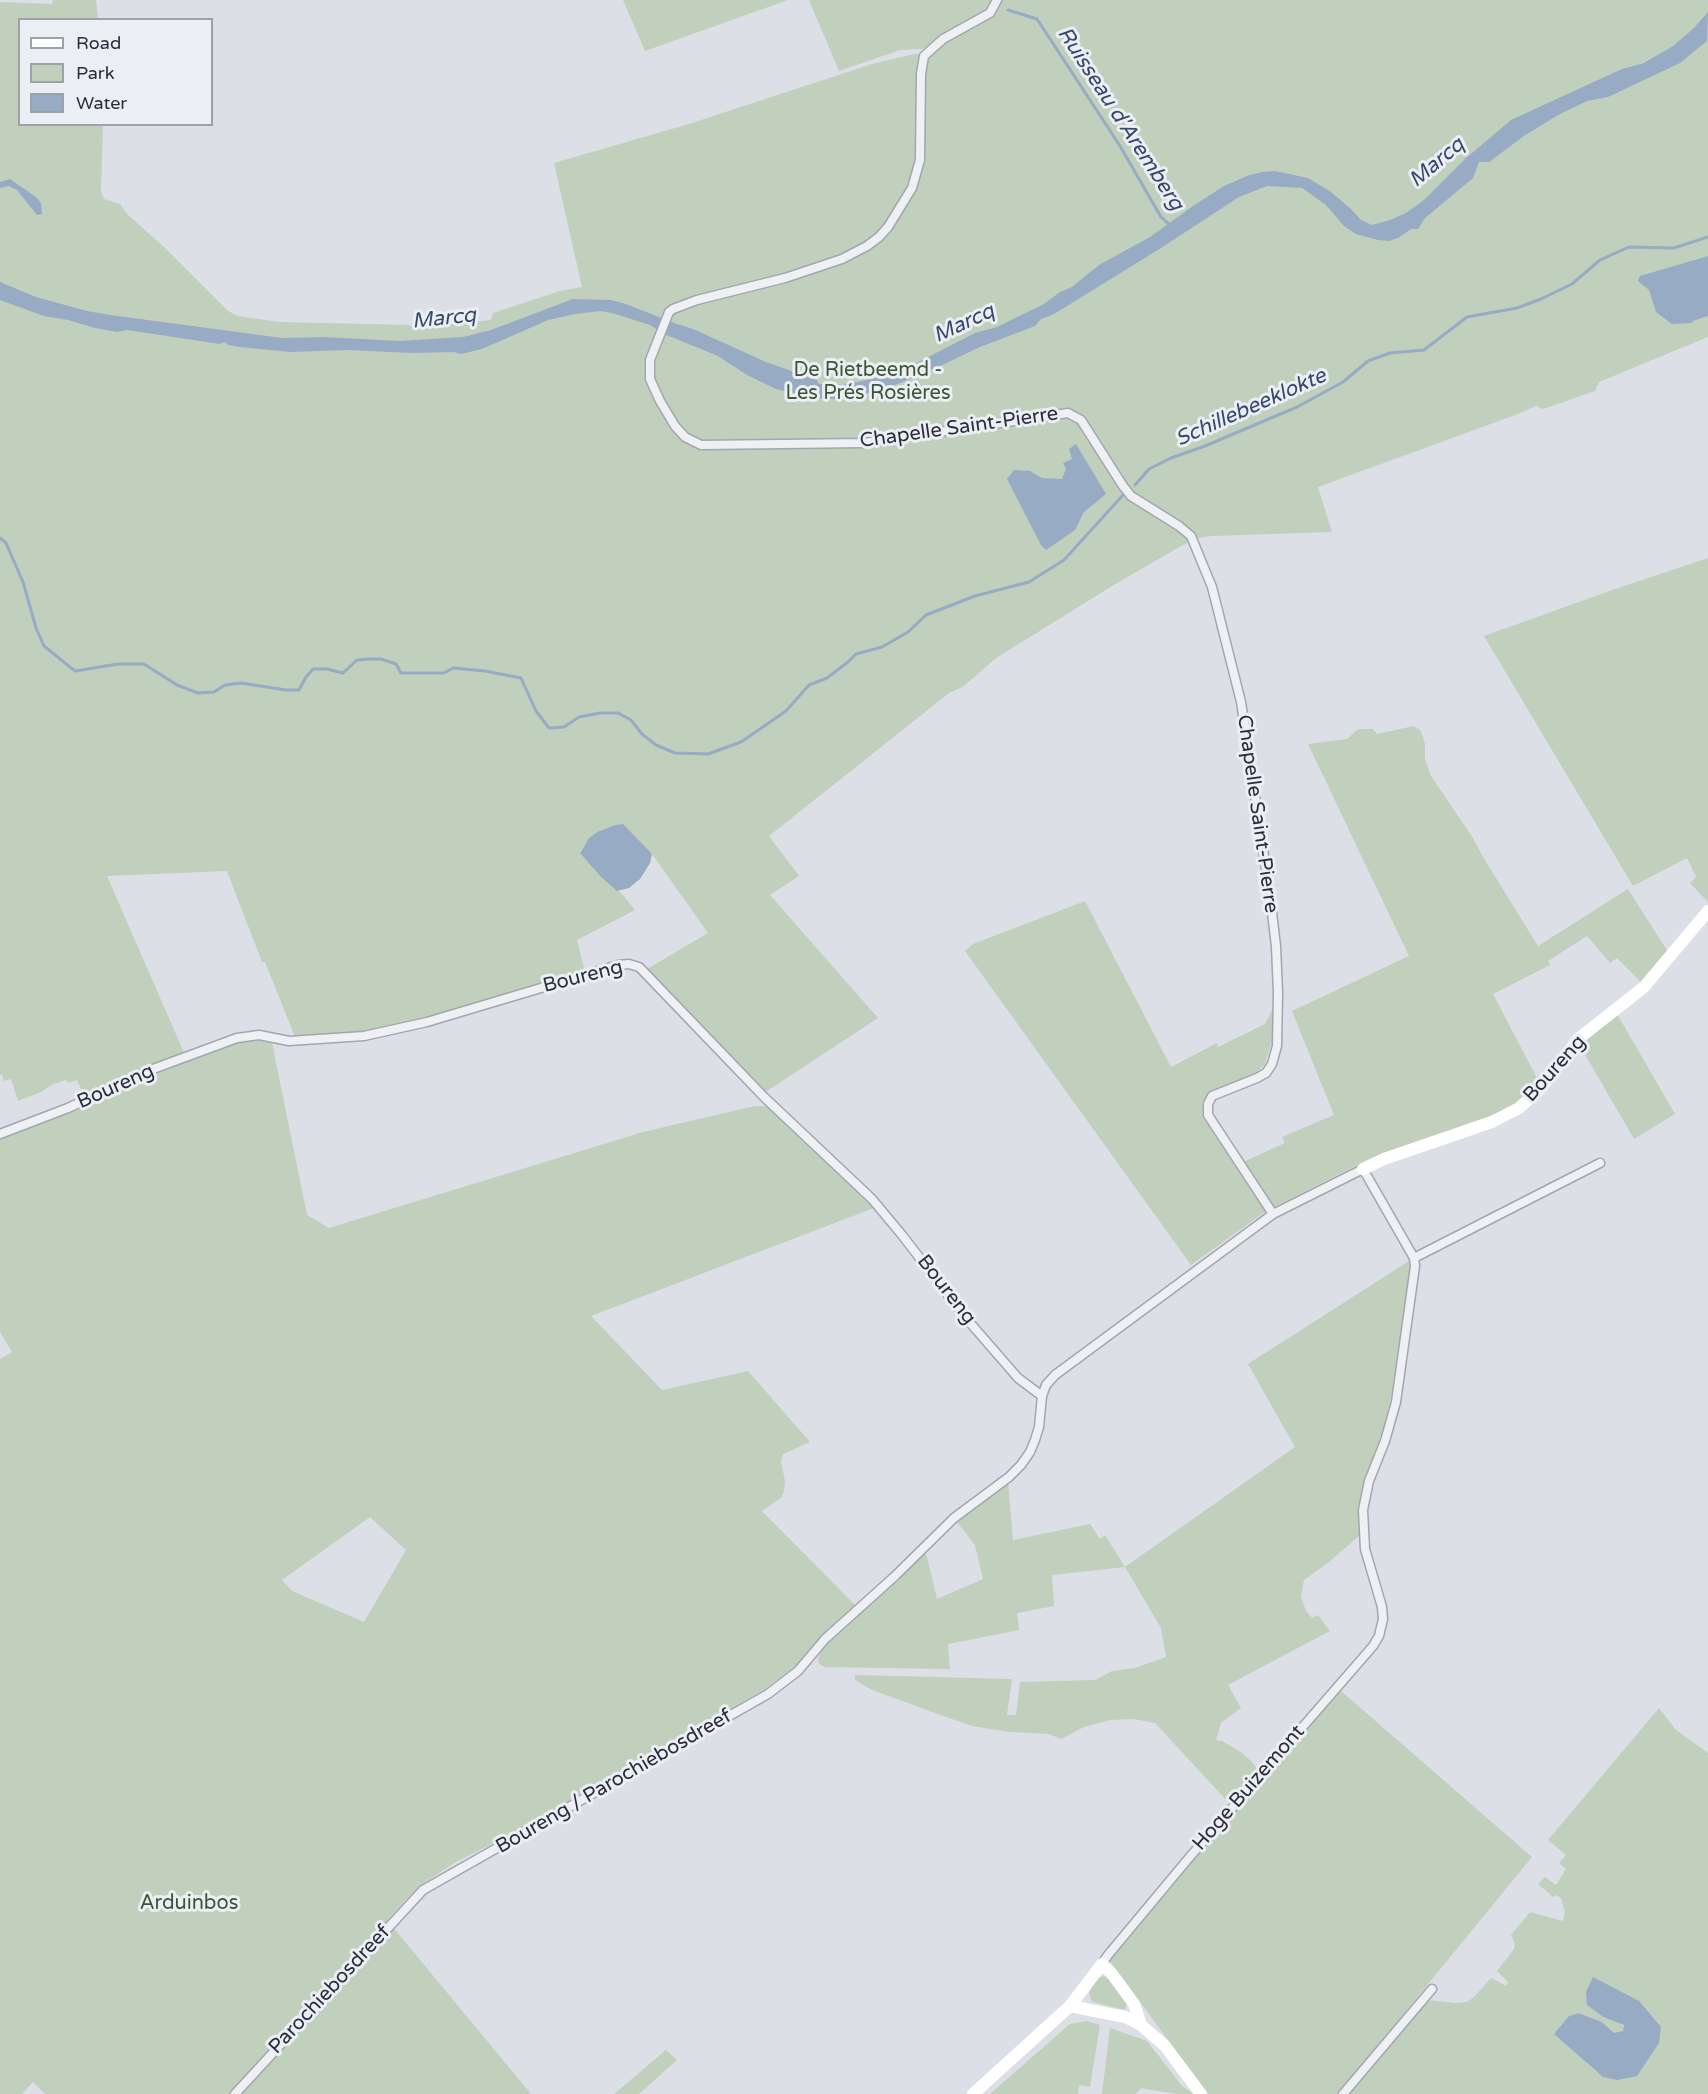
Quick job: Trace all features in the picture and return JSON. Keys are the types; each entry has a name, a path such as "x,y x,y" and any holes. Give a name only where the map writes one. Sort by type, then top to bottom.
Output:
{"street":[{"name":"Chapelle Saint-Pierre","path":"997,0 990,13 943,39 926,53 922,61 920,160 912,188 896,217 879,237 856,253 821,267 677,306 669,312 655,344 650,360 650,379 660,401 680,432 701,445 864,442 1068,413 1081,420 1131,495 1179,526 1191,537 1212,587 1241,702 1270,896 1276,946 1278,993 1277,1047 1269,1068 1266,1073 1257,1078 1212,1096 1208,1104 1208,1115 1273,1214"},
{"name":"Boureng","path":"0,1134 68,1108 153,1070 237,1038 259,1035 290,1041 364,1036 427,1022 618,965 629,964 643,971 764,1096 872,1198 965,1317 1018,1378 1042,1396 1046,1385 1055,1376 1273,1214 1384,1159 1492,1122 1519,1108 1542,1087 1578,1039 1644,987 1708,911"},
{"path":"1363,1169 1414,1258 1600,1163"},
{"name":"Hoge Buizemont","path":"973,2094 1070,2006 1108,1955 1188,1859 1373,1646 1382,1627 1382,1607 1365,1549 1364,1510 1368,1481 1385,1441 1396,1402 1414,1279 1414,1258"},
{"name":"Boureng / Parochiebosdreef","path":"427,1888 768,1694 798,1671 825,1639 895,1576 954,1518 1009,1477 1021,1465 1030,1452 1039,1427 1042,1396"},
{"name":"Parochiebosdreef","path":"235,2094 427,1888"},
{"path":"1102,1965 1112,1974 1134,2004 1141,2025"},
{"path":"1343,2094 1432,1989"},
{"path":"1070,2006 1125,2017 1141,2025 1166,2046 1201,2094"}],"green space":[{"name":"De Rietbeemd - Les Prés Rosières","path":"53,0 96,0 98,18 18,18 18,126 103,126 101,191 104,199 120,204 128,215 165,248 228,311 238,316 279,322 408,325 417,328 491,320 493,313 560,291 582,287 554,163 689,124 872,64 922,54 981,23 992,14 1001,0 1708,0 1708,337 1599,382 1595,391 1543,409 1536,406 1318,487 1332,532 1212,536 1198,538 1183,545 996,658 964,686 949,693 769,836 799,876 770,895 878,1018 764,1093 647,971 708,933 652,854 631,834 615,825 589,838 580,852 601,877 623,895 635,910 577,940 585,972 420,1019 369,1031 323,1036 295,1037 265,962 262,962 227,871 107,876 185,1055 85,1098 77,1080 68,1083 66,1080 18,1101 11,1079 4,1081 2,1074 0,1075 0,2 52,4"},
{"path":"623,0 788,0 645,51"},
{"path":"809,0 994,0 988,11 930,46 922,49 900,50 839,71"},
{"path":"1708,558 1708,902 1690,883 1696,877 1687,858 1633,886 1484,636"},
{"path":"1414,726 1421,731 1425,744 1425,759 1431,776 1473,838 1538,946 1628,889 1668,952 1642,983 1617,958 1610,963 1587,936 1548,961 1550,965 1493,994 1539,1082 1525,1097 1504,1111 1355,1166 1266,1211 1191,1265 965,951 973,944 1085,901 1171,1067 1217,1043 1218,1047 1265,1024 1272,1010 1275,1011 1273,1038 1265,1064 1256,1073 1210,1093 1202,1102 1204,1118 1243,1178 1249,1174 1241,1163 1285,1143 1282,1137 1334,1115 1292,1011 1409,956 1308,744 1347,739 1358,729 1373,729 1377,734"},
{"path":"1617,1014 1675,1114 1634,1139 1579,1044"},
{"name":"Arduinbos","path":"259,1040 272,1043 307,1215 329,1228 643,1132 755,1106 766,1106 874,1208 591,1316 662,1390 748,1371 810,1442 783,1454 781,1461 785,1481 784,1492 781,1498 762,1511 856,1606 821,1636 797,1665 765,1689 527,1826 456,1862 418,1887 387,1920 531,2094 45,2094 33,2082 22,2094 0,2094 0,1359 12,1352 0,1332 0,1138 228,1045","holes":["370,1517 406,1550 364,1622 292,1591 282,1580"]},
{"path":"1409,1261 1411,1272 1397,1370 1384,1428 1362,1489 1359,1506 1359,1536 1304,1580 1301,1597 1306,1611 1312,1618 1318,1615 1330,1631 1228,1685 1241,1708 1221,1723 1216,1740 1241,1752 1259,1772 1230,1804 1155,1723 1134,1719 1110,1720 1084,1727 1061,1739 1049,1734 1009,1732 972,1726 872,1690 855,1680 855,1675 1012,1679 1007,1715 1016,1715 1020,1682 1095,1680 1112,1671 1135,1668 1166,1657 1161,1628 1125,1567 1295,1447 1248,1364"},
{"path":"1008,1482 1013,1540 1090,1524 1100,1539 1105,1535 1125,1567 1052,1575 1054,1606 1017,1613 1019,1630 948,1644 950,1669 825,1667 819,1664 818,1659 823,1648 926,1553 937,1599 983,1579 975,1545 957,1522"},
{"path":"1341,1691 1532,1857 1338,2094 1208,2094 1109,1960 1253,1788"},
{"path":"1659,1708 1676,1730 1708,1753 1708,2094 1348,2094 1427,2000 1466,2002 1473,1998 1491,1978 1506,1986 1508,1982 1497,1971 1514,1949 1515,1944 1511,1935 1530,1912 1563,1921 1565,1912 1561,1898 1556,1895 1553,1897 1538,1884 1545,1877 1556,1885 1566,1869 1559,1863 1566,1855 1548,1840","holes":["1587,2005 1659,2043 1596,2072 1578,2054 1563,2026 1569,2016 1579,2013 1602,2022 1614,2033 1620,2033 1625,2028 1620,2023 1603,2017"]},
{"path":"1104,1976 1109,1978 1127,2003 1125,2009 1091,2000 1089,1994 1091,1988 1098,1978"},
{"path":"1087,2021 1100,2025 1090,2087 1079,2085 1078,2094 990,2094 1070,2024"},
{"path":"1110,2028 1147,2041 1182,2086 1194,2094 1177,2094 1141,2088 1136,2094 1102,2094"},
{"path":"666,2050 677,2060 639,2094 614,2094"}],"water":[{"path":"1708,12 1707,41 1680,63 1608,97 1587,101 1558,115 1489,162 1479,162 1473,178 1425,218 1418,229 1411,229 1389,241 1356,234 1344,226 1326,205 1302,188 1267,186 1239,197 1054,314 1041,319 1035,326 980,347 895,385 861,396 839,399 816,398 776,389 747,375 718,356 664,334 650,325 600,311 548,320 482,349 461,354 347,350 290,352 127,330 117,332 44,316 0,300 0,282 36,297 110,315 282,338 325,337 399,341 463,337 491,330 573,299 611,300 693,329 766,362 817,380 819,384 843,385 895,374 975,333 997,327 1044,304 1060,292 1072,287 1099,265 1150,237 1224,186 1247,176 1275,171 1308,178 1331,192 1361,220 1372,225 1390,220 1406,213 1424,200 1465,159 1511,120 1622,69 1644,63 1673,46"},
{"path":"10,179 36,197 41,203 42,214 37,215 17,190 9,186 0,188 0,182"},
{"path":"1708,256 1708,316 1692,323 1672,324 1656,312 1649,290 1638,281 1640,276"},
{"path":"1076,444 1106,494 1084,512 1075,530 1046,550 1041,545 1007,479 1014,470 1030,471 1042,478 1062,479 1066,469 1063,463 1072,459 1069,449"},
{"path":"623,824 652,854 650,863 640,879 629,888 617,891 580,853 589,838 597,832"},
{"path":"1593,1977 1639,2001 1661,2027 1659,2043 1637,2076 1617,2080 1603,2077 1554,2034 1569,2016 1579,2013 1602,2022 1614,2033 1623,2031 1624,2025 1603,2017 1587,2005 1586,1992"}],"waterway":[{"name":"Ruisseau d'Aremberg","path":"1008,10 1037,19 1120,146 1161,217 1171,226"},
{"name":"Schillebeeklokte","path":"1135,485 1149,469 1297,407 1343,382 1368,361 1390,353 1424,350 1467,317 1517,308 1541,299 1572,284 1600,260 1629,247 1674,248 1708,237"},
{"name":"Schillebeeklokte","path":"0,538 6,543 23,582 36,628 44,646 75,671 118,664 144,664 177,685 198,693 214,692 225,685 241,683 299,690 313,669 327,669 343,673 357,660 369,659 381,659 396,664 401,673 444,673 453,668 485,671 521,678 536,711 549,728 564,727 579,717 600,713 618,713 631,720 642,734 656,745 675,753 708,754 741,742 786,711 809,685 827,678 856,654 882,647 908,632 926,615 975,596 1029,582 1064,560 1123,495"}],"water label":[{"name":"Marcq","path":"1437,163"},
{"name":"Marcq","path":"444,319"},
{"name":"Marcq","path":"964,324"}]}
